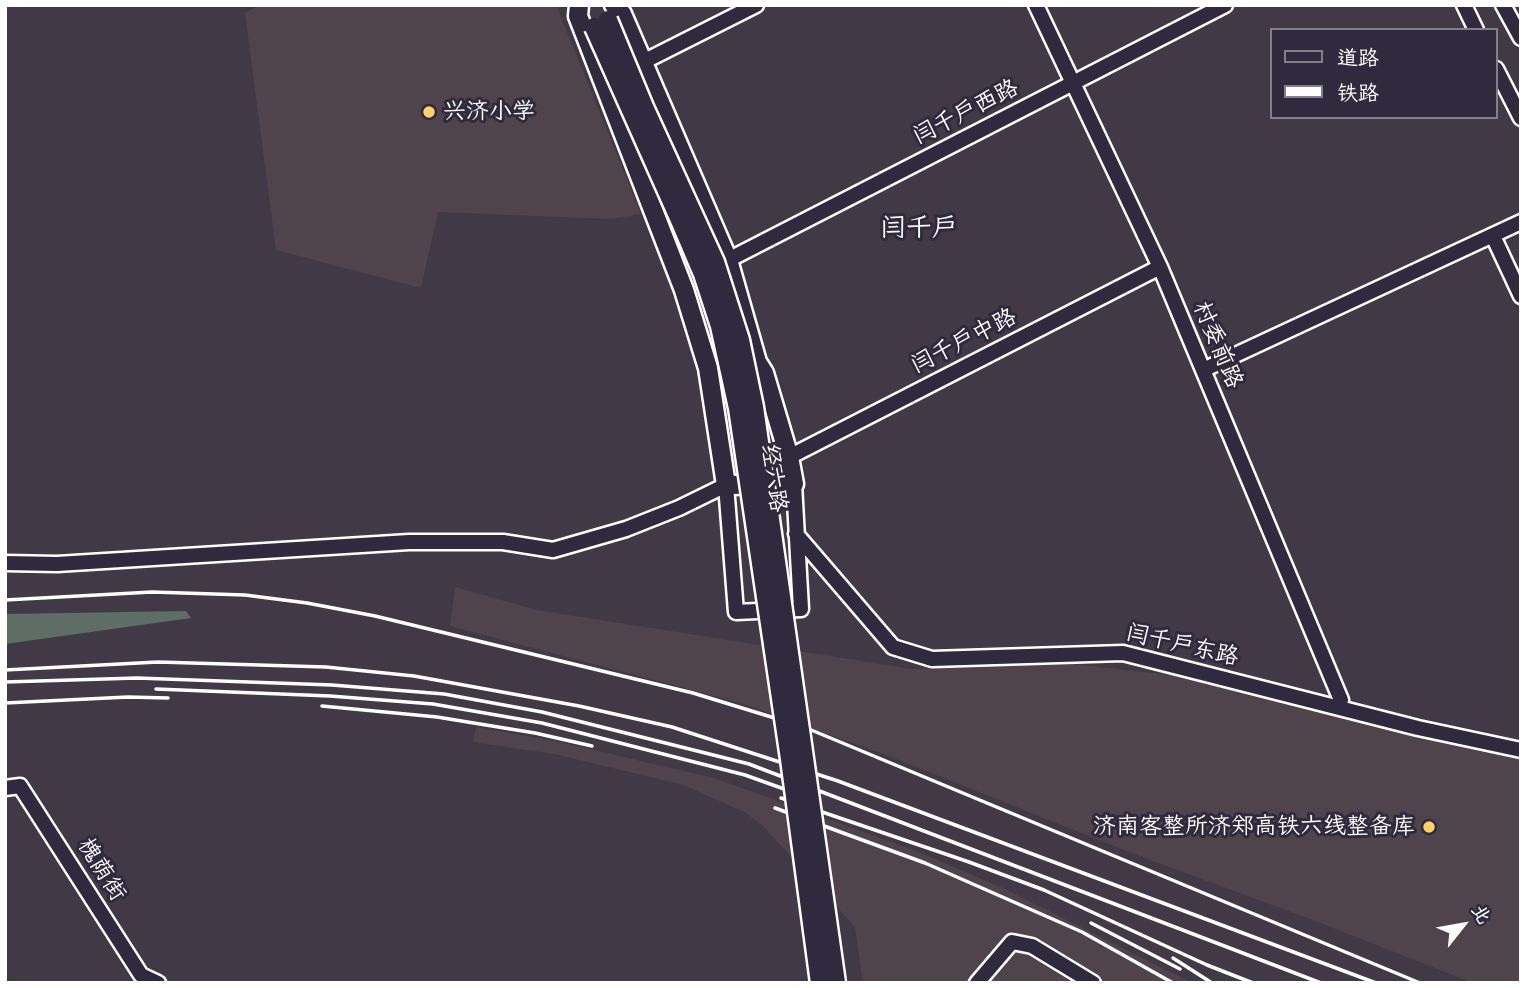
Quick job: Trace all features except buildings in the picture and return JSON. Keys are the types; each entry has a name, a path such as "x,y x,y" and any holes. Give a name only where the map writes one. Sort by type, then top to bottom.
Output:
{"main road":[{"path":"579,5 578,16 684,290 708,369 726,485 794,484 789,457 764,373 757,362 728,260 622,14 605,14"},
{"name":"经六路","path":"586,5 605,14 715,262 740,340 756,420 836,983"},
{"name":"经六路","path":"605,14 720,326 738,408 820,983"}],"street":[{"path":"643,62 756,5"},
{"name":"村委前路","path":"1036,5 1160,267 1340,700 1337,707"},
{"name":"闫千户西路","path":"728,260 1225,5"},
{"path":"1464,5 1475,28"},
{"path":"1503,5 1521,38"},
{"path":"1498,73 1521,118"},
{"path":"1203,370 1521,222"},
{"path":"1493,236 1521,296"},
{"name":"闫千户中路","path":"789,457 1160,267"},
{"path":"5,564 57,564 409,542 503,542 554,551 679,508 726,485 736,612 801,609 794,484"},
{"name":"闫千户东路","path":"796,534 894,647 932,659 1123,653 1418,728 1521,750"},
{"name":"槐荫街","path":"5,788 20,786 141,975 154,982"},
{"path":"977,983 1012,942 1032,946 1093,983"}],"shaded area":[{"name":"兴济小学","path":"260,5 556,5 641,214 611,219 438,212 421,288 276,250 245,13"},
{"path":"455,587 537,610 912,669 1064,663 1181,676 1375,724 1521,756 1521,983 1473,983 1129,852 886,755 744,704 450,626"},
{"path":"476,727 555,741 714,778 919,852 1005,889 1192,983 863,983 855,927 763,826 746,813 684,785 554,754 473,742"}],"green space":[{"path":"186,611 191,618 5,644 5,614"}],"railway":[{"path":"5,600 152,592 245,595 307,603 375,616 693,693 804,727 1420,983"},
{"path":"5,670 158,662 326,667 414,676 579,706 672,727 838,781 1376,983"},
{"path":"5,682 137,678 332,685 444,694 542,712 749,764 1321,983"},
{"path":"156,689 330,696 433,704 542,723 745,775 798,794"},
{"path":"5,703 128,697 168,698"},
{"path":"322,706 437,717 535,733 592,746"},
{"path":"781,798 1044,890 1207,965 1253,983"},
{"path":"775,808 925,863 1082,932 1173,983"},
{"path":"1091,923 1180,969"},
{"path":"1173,958 1212,983"}],"place":[{"name":"兴济小学","path":"429,112"},
{"name":"济南客整所济郑高铁六线整备库","path":"1429,827"}],"district":[{"name":"闫千户","path":"919,229"}]}
